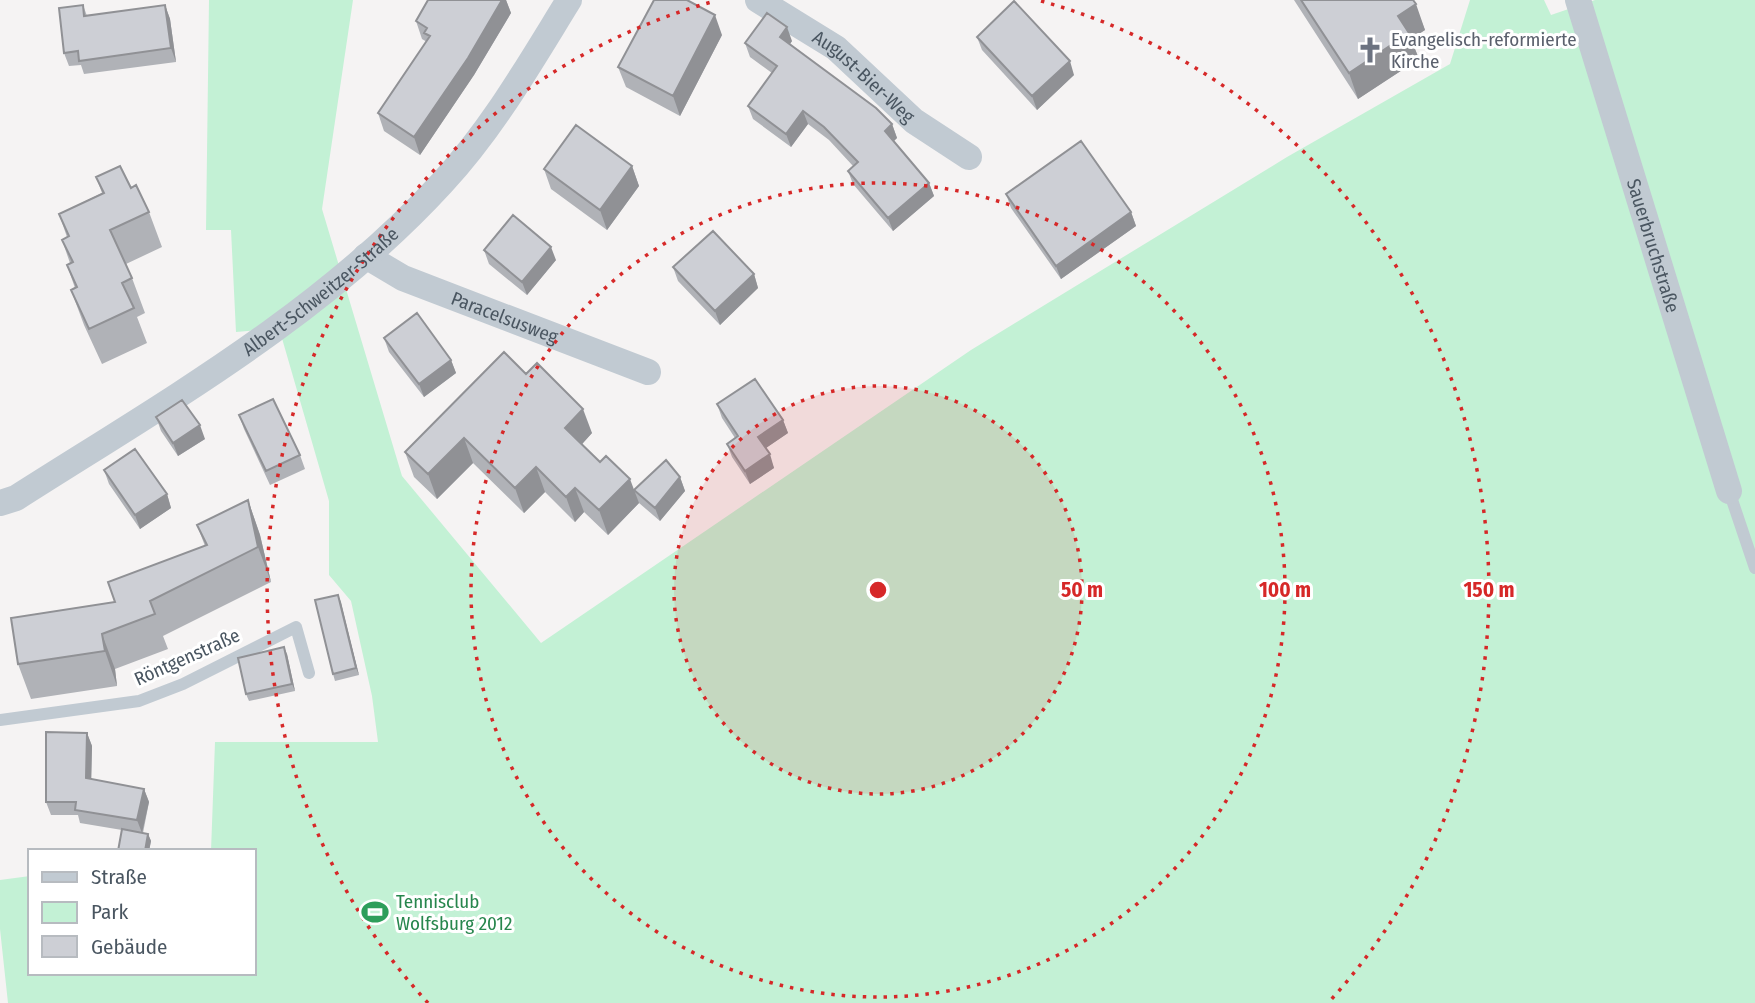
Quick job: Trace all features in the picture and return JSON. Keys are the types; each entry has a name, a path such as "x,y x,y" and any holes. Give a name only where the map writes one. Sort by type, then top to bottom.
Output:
{"street":[{"name":"Albert-Schweitzer-Straße","path":"0,503 16,498 279,328 366,256 442,183 508,100 569,0"},
{"name":"August-Bier-Weg","path":"758,0 836,47 914,121 969,157"},
{"name":"Sauerbruchstraße","path":"1578,0 1729,491"},
{"name":"Paracelsusweg","path":"366,256 403,278 648,372"}],"lane":[{"path":"1729,491 1755,568"},
{"name":"Röntgenstraße","path":"0,720 139,701 183,684 296,627 309,673"}],"green space":[{"path":"209,0 353,0 322,209 402,476 541,643 971,350 1287,157 1450,64 1470,0 1544,0 1551,15 1595,0 1755,0 1755,1003 8,1003 0,929 0,880 28,876 28,975 256,975 256,849 211,849 215,742 378,742 372,696 351,601 329,575 329,501 279,328 236,332 231,230 206,230"}],"building":[{"path":"428,0 502,0 468,58 414,137 378,113 430,36 424,33 427,28 416,21"},
{"path":"654,0 687,0 715,15 673,96 618,67"},
{"name":"Evangelisch-reformierte Kirche","path":"1301,0 1413,0 1416,4 1398,16 1409,33 1349,73"},
{"path":"1014,1 1070,61 1032,96 977,37"},
{"path":"83,5 84,16 165,5 171,48 79,61 78,51 64,53 59,8"},
{"path":"767,13 787,27 780,37 876,108 892,124 885,131 929,183 888,218 848,171 858,162 824,127 803,111 786,134 748,106 777,66 745,43"},
{"path":"576,125 632,166 600,210 544,169"},
{"path":"1081,141 1131,212 1056,266 1006,194"},
{"path":"120,166 131,188 136,185 149,212 110,230 132,278 122,283 134,308 89,329 71,290 77,287 67,265 73,262 62,240 69,236 59,214 104,193 96,177"},
{"path":"513,215 551,247 522,282 484,250"},
{"path":"713,231 754,274 715,311 673,267"},
{"path":"417,313 451,360 419,384 384,338"},
{"path":"504,352 526,374 537,363 583,409 565,428 600,462 606,456 630,479 599,510 575,488 566,497 536,467 515,488 464,438 428,474 405,452"},
{"path":"755,379 783,420 758,437 770,454 745,471 727,444 738,436 717,404"},
{"path":"273,399 300,455 266,471 239,415"},
{"path":"182,400 200,425 173,443 156,417"},
{"path":"135,449 167,494 135,515 104,470"},
{"path":"666,460 680,477 655,508 634,490"},
{"path":"248,500 258,547 150,601 155,614 102,634 105,651 18,664 11,618 115,602 108,582 207,545 197,525"},
{"path":"338,595 356,668 333,674 315,600"},
{"path":"284,647 292,684 246,694 238,658"},
{"path":"46,732 87,733 86,778 144,789 137,820 75,810 76,802 46,802"},
{"path":"122,829 148,834 145,849 118,849"}],"place":[{"name":"Evangelisch-reformierte Kirche","path":"1370,50"},
{"name":"Tennisclub Wolfsburg 2012","path":"375,912"}]}
